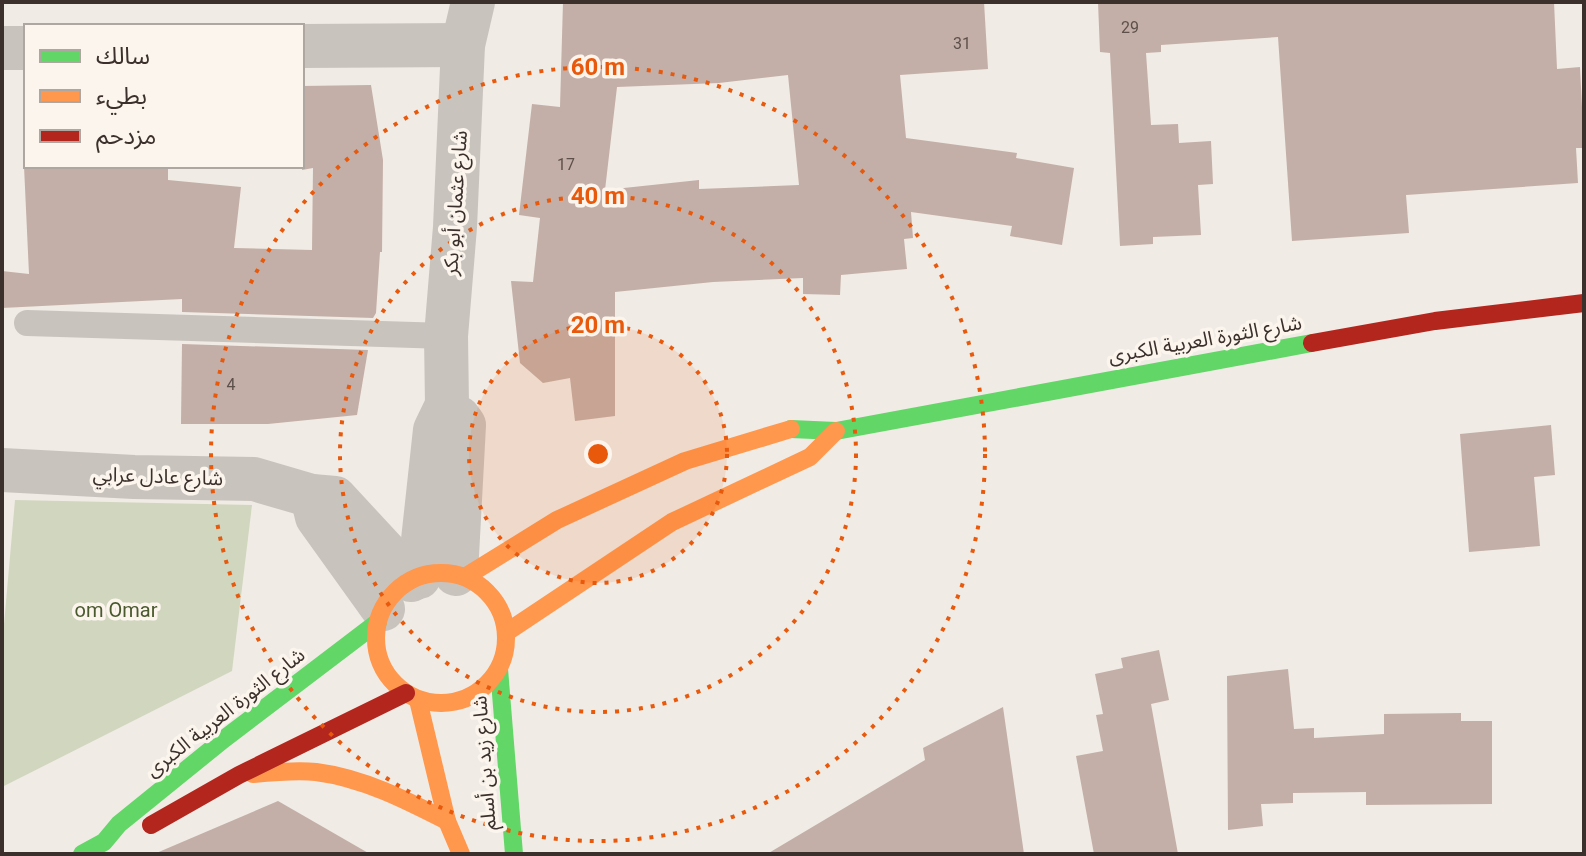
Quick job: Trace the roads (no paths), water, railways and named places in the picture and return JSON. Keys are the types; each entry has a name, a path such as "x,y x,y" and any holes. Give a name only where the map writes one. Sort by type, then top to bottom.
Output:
{"street":[{"name":"شارع عثمان أبو بكر","path":"419,590 464,425 447,405 446,336 456,211 463,45 473,2"},
{"path":"304,46 463,45"},
{"path":"2,48 24,48"},
{"name":"شارع الثورة العربية الكبرى","path":"104,842 119,824 224,739 419,590 557,520 685,461 795,428 836,431 1435,321 1584,303"},
{"path":"507,632 672,522 810,457 836,431"},
{"name":"شارع عادل عرابي","path":"2,470 254,479 312,496 317,517 419,590"},
{"path":"481,585 494,598 503,614 507,632 506,650 499,669 485,687 464,699 441,703 412,696 394,683 384,669 376,638 419,590 481,585"},
{"name":"شارع زيد بن أسلم","path":"499,669 514,854"},
{"name":"شارع الثورة العربية الكبرى","path":"82,854 104,842 126,839 239,775 412,696"},
{"name":"شارع زيد بن أسلم","path":"412,696 447,821 461,854"},
{"path":"239,775 300,771 331,777 407,801 447,821"}],"lane":[{"path":"27,323 446,336"}],"park label":[{"name":"om Omar","path":"116,610"}]}
